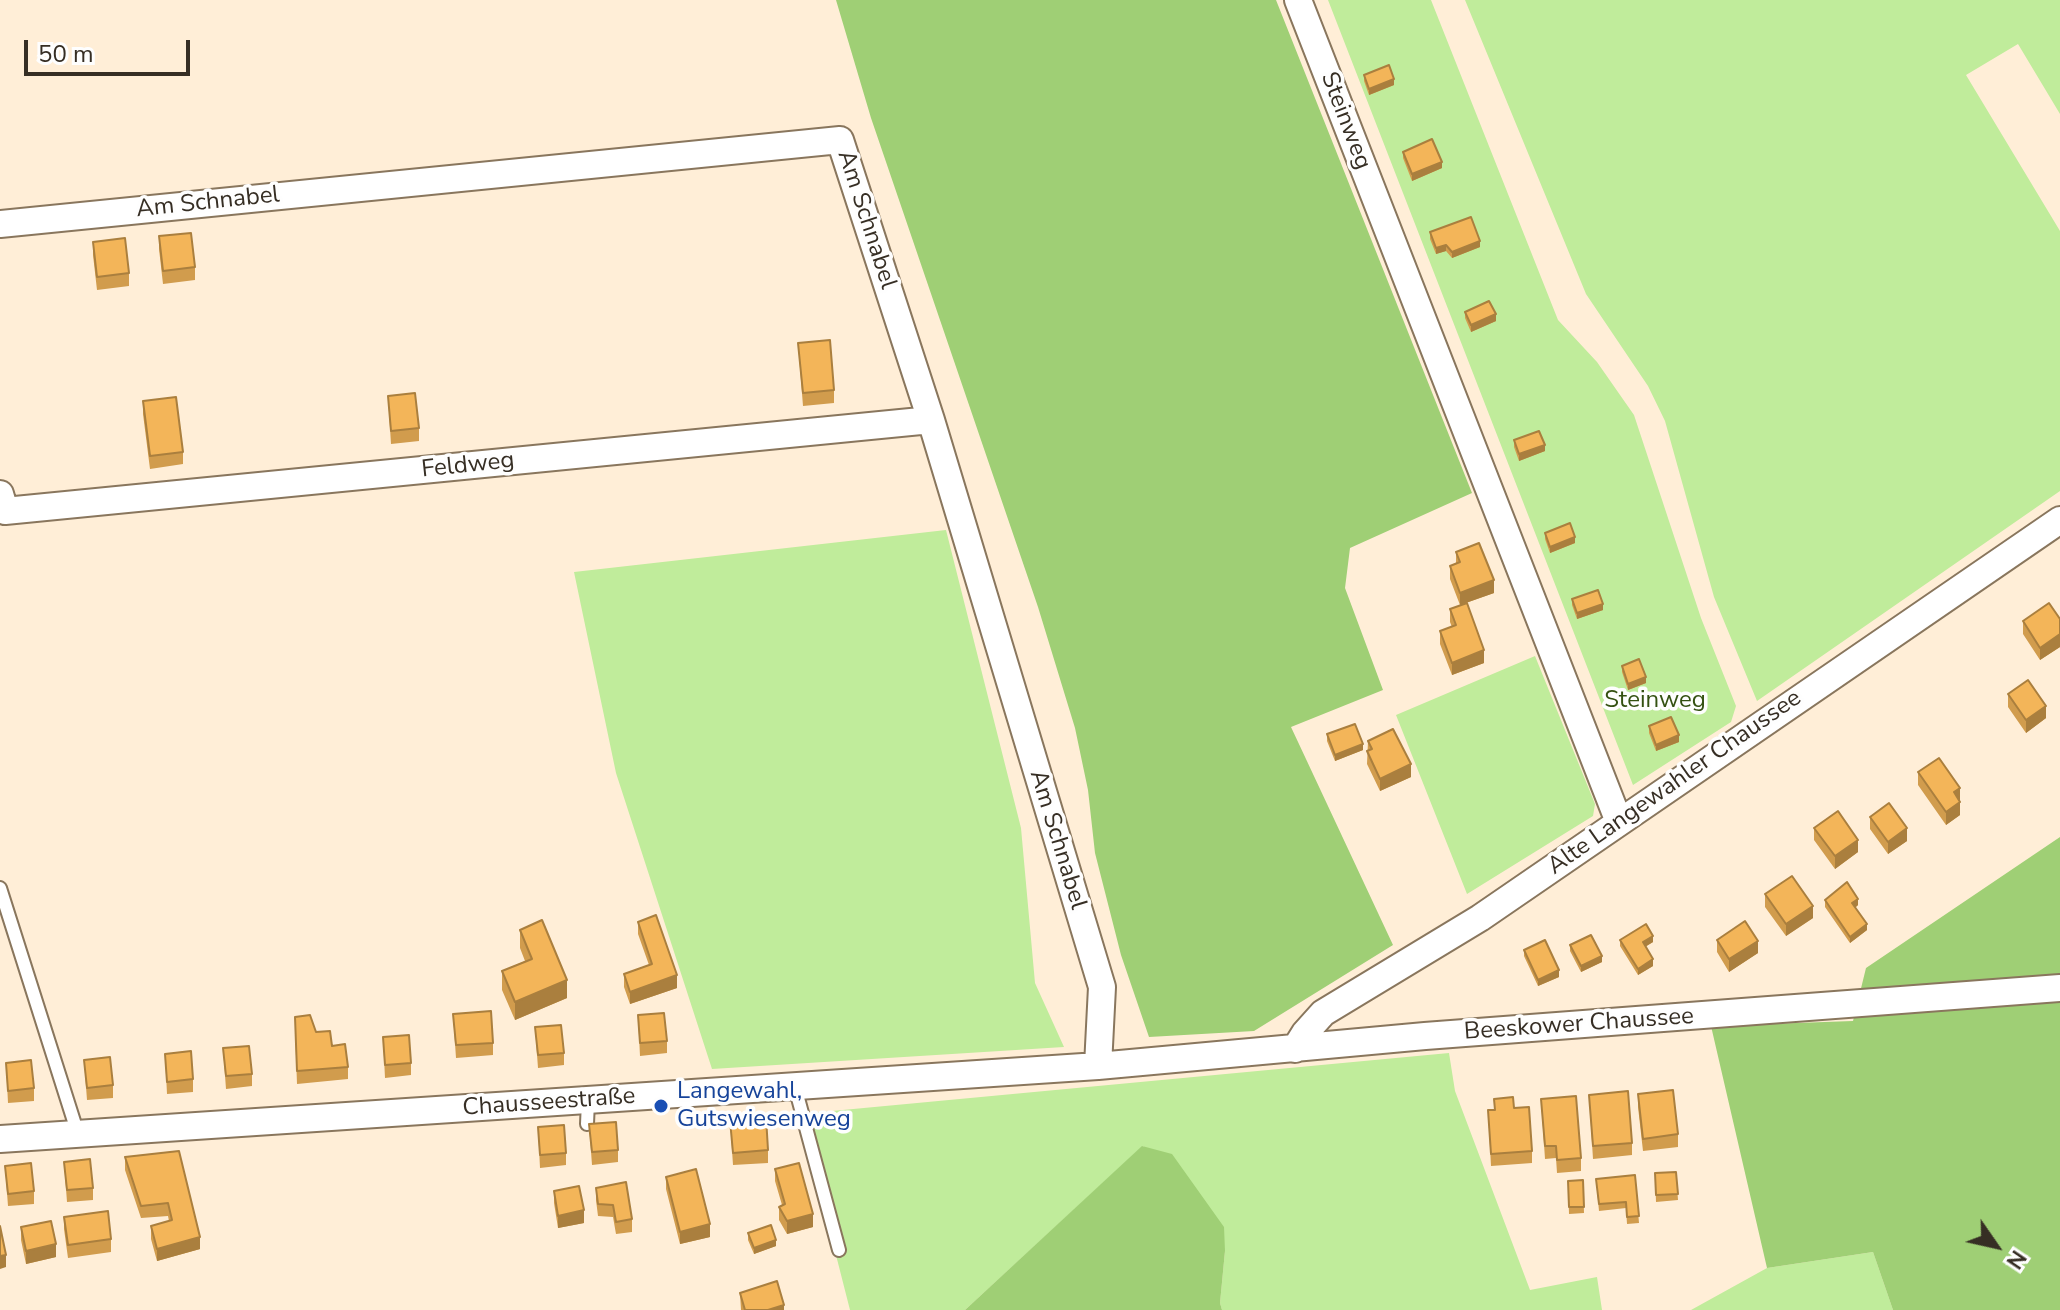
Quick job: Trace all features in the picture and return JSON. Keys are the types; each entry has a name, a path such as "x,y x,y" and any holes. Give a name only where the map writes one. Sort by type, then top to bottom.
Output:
{"street":[{"name":"Steinweg","path":"1298,0 1619,822"},
{"name":"Am Schnabel","path":"0,224 840,140 931,420 1102,987 1098,1066"},
{"name":"Feldweg","path":"2,503 931,420"},
{"name":"Alte Langewahler Chaussee","path":"1295,1049 1323,1013 1480,918 2060,520"},
{"name":"Beeskower Chaussee","path":"1098,1066 1425,1036 2060,988"},
{"name":"Chausseestraße","path":"0,1139 588,1112 795,1087 1098,1066"}],"lane":[{"path":"0,888 78,1134"},
{"path":"795,1087 839,1250"}],"green space":[{"path":"836,0 1276,0 1472,493 1350,548 1345,588 1383,690 1291,727 1393,945 1254,1031 1149,1037 1121,955 1095,853 1088,790 1075,728 1038,607 871,118"},
{"name":"Steinweg","path":"1328,0 1431,0 1558,320 1597,362 1634,415 1701,618 1736,706 1731,722 1633,785"},
{"path":"1465,0 2060,0 2060,114 2018,44 1966,75 2060,231 2060,491 1757,701 1714,597 1665,421 1648,386 1586,294"},
{"path":"946,530 1021,828 1035,983 1064,1047 712,1069 616,773 574,572"},
{"path":"1535,656 1595,804 1593,816 1467,894 1396,715"},
{"path":"2060,837 2060,1310 1893,1310 1873,1252 1767,1268 1711,1026 1853,1021 1866,968"},
{"path":"1449,1053 1455,1091 1530,1290 1597,1277 1602,1310 1222,1310 1225,1251 1143,1146 965,1310 850,1310 800,1114"},
{"path":"1142,1146 1172,1154 1224,1227 1222,1310 965,1310"},
{"path":"1873,1252 1893,1310 1691,1310 1767,1268"}],"building":[{"path":"1389,65 1394,79 1369,89 1364,75"},
{"path":"1432,139 1442,162 1412,174 1403,152"},
{"path":"1471,217 1480,241 1452,252 1446,245 1436,248 1430,232"},
{"path":"191,233 195,267 163,271 159,236"},
{"path":"125,238 129,273 97,277 93,242"},
{"path":"1489,301 1496,314 1471,325 1465,312"},
{"path":"830,340 834,390 803,393 798,343"},
{"path":"415,393 419,428 391,431 388,396"},
{"path":"176,397 183,452 150,456 143,401"},
{"path":"1539,431 1545,445 1519,454 1514,440"},
{"path":"1570,523 1575,537 1550,547 1545,533"},
{"path":"1479,543 1494,580 1460,593 1450,566 1460,562 1456,552"},
{"path":"1598,590 1603,604 1577,613 1572,599"},
{"path":"1467,603 1484,650 1452,663 1440,631 1456,625 1450,609"},
{"path":"2049,603 2060,619 2060,634 2040,648 2023,621"},
{"path":"1639,659 1646,677 1628,684 1622,666"},
{"path":"2028,680 2046,706 2026,720 2008,694"},
{"path":"1671,717 1679,735 1656,745 1649,726"},
{"path":"1355,724 1363,744 1335,755 1327,734"},
{"path":"1393,729 1411,764 1380,779 1367,751 1372,749 1368,741"},
{"path":"1939,758 1960,788 1954,792 1960,802 1946,812 1918,772"},
{"path":"1889,803 1907,828 1888,842 1870,817"},
{"path":"1838,811 1858,840 1835,856 1814,828"},
{"path":"1792,876 1813,906 1786,924 1765,894"},
{"path":"1847,882 1858,899 1852,903 1867,924 1850,937 1825,900"},
{"path":"656,915 677,975 630,992 624,974 652,964 638,922"},
{"path":"542,920 567,980 515,1002 502,971 532,959 520,930"},
{"path":"1745,921 1758,941 1729,959 1717,940"},
{"path":"1646,924 1653,936 1643,942 1653,959 1638,969 1620,940"},
{"path":"1591,935 1602,956 1581,966 1570,945"},
{"path":"1545,940 1559,970 1538,980 1524,950"},
{"path":"491,1011 493,1043 456,1045 453,1014"},
{"path":"664,1013 667,1041 640,1043 638,1015"},
{"path":"310,1015 316,1032 330,1031 332,1046 345,1044 348,1067 297,1071 295,1017"},
{"path":"561,1025 564,1053 538,1055 535,1027"},
{"path":"409,1035 411,1063 385,1065 383,1037"},
{"path":"249,1046 252,1074 226,1076 223,1048"},
{"path":"191,1051 193,1079 167,1082 165,1054"},
{"path":"110,1057 113,1085 87,1088 84,1060"},
{"path":"31,1060 34,1088 8,1091 6,1063"},
{"path":"1673,1090 1678,1134 1643,1139 1638,1094"},
{"path":"1628,1091 1632,1143 1593,1146 1589,1095"},
{"path":"1576,1096 1581,1158 1557,1160 1556,1146 1545,1146 1541,1099"},
{"path":"1513,1097 1514,1108 1529,1107 1532,1151 1491,1154 1488,1110 1495,1110 1494,1099"},
{"path":"766,1117 768,1150 733,1153 730,1120"},
{"path":"616,1122 618,1150 592,1152 589,1124"},
{"path":"564,1125 566,1153 540,1155 538,1127"},
{"path":"179,1151 200,1237 157,1249 151,1226 172,1220 168,1203 141,1206 125,1157"},
{"path":"90,1159 93,1188 67,1190 64,1162"},
{"path":"31,1163 34,1191 8,1194 5,1166"},
{"path":"799,1163 813,1214 787,1221 779,1207 785,1204 775,1169"},
{"path":"696,1169 710,1224 680,1232 666,1177"},
{"path":"1676,1172 1678,1194 1656,1195 1655,1173"},
{"path":"1635,1175 1639,1216 1627,1217 1626,1202 1599,1204 1596,1179"},
{"path":"1583,1180 1584,1207 1569,1207 1568,1181"},
{"path":"626,1182 632,1219 616,1222 613,1205 598,1204 596,1188"},
{"path":"579,1186 584,1210 558,1216 554,1191"},
{"path":"108,1211 111,1239 68,1245 64,1217"},
{"path":"51,1221 56,1244 26,1251 21,1227"},
{"path":"771,1225 776,1240 754,1248 748,1233"},
{"path":"0,1226 6,1255 0,1256"},
{"path":"777,1281 784,1305 768,1310 745,1310 740,1293"}],"place":[{"name":"Langewahl, Gutswiesenweg","path":"661,1106"}]}
